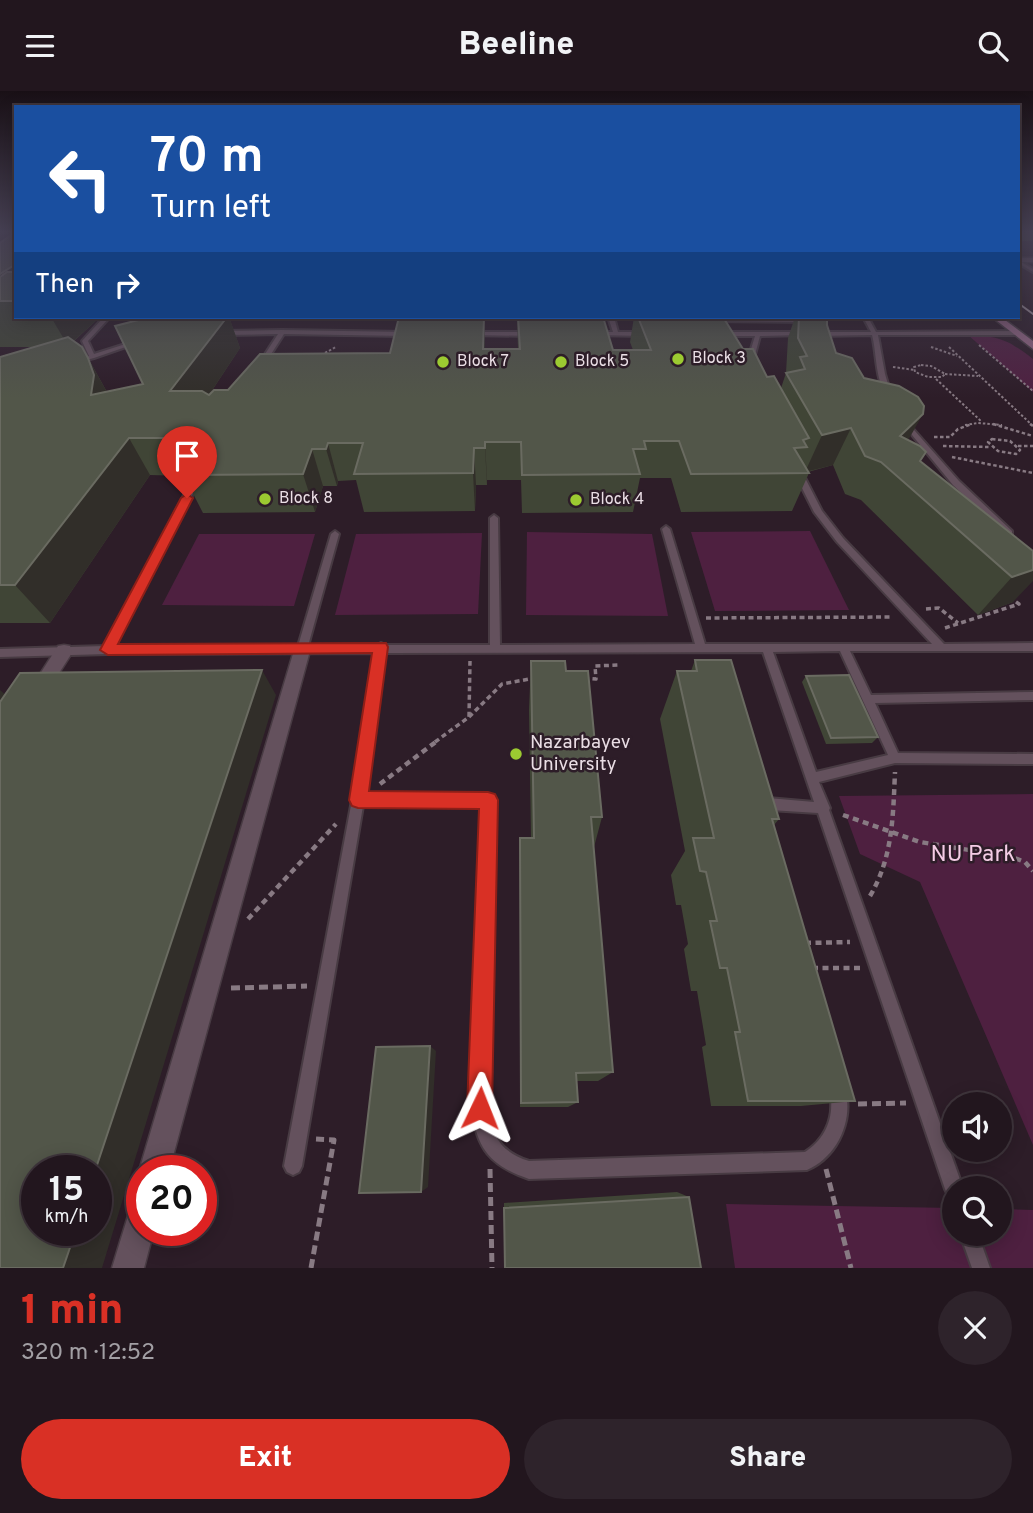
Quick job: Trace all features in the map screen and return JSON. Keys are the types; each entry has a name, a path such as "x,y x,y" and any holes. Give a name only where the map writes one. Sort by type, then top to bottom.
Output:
{"main road":[{"path":"999,319 1033,346"}],"street":[{"path":"158,1155 303,647"},
{"path":"28,707 64,651"},
{"path":"128,1268 134,1246"}],"lane":[{"path":"92,357 85,341 105,319"},
{"path":"611,319 615,334"},
{"path":"866,319 876,333 879,366 886,390 893,402"},
{"path":"704,320 820,320"},
{"path":"825,327 830,334"},
{"path":"219,333 419,334"},
{"path":"257,372 282,333"},
{"path":"710,334 1017,333"},
{"path":"456,334 536,334"},
{"path":"589,334 657,334"},
{"path":"748,372 758,334"},
{"path":"69,365 145,340"},
{"path":"900,414 933,456 1015,539"},
{"path":"794,465 818,512 840,540 941,647"},
{"path":"108,650 198,476"},
{"path":"494,518 495,647"},
{"path":"666,529 701,647"},
{"path":"303,647 335,534"},
{"path":"0,653 303,647 1033,647"},
{"path":"293,1166 358,800 380,647"},
{"path":"766,647 824,808 859,912 866,942 949,1176"},
{"path":"843,647 895,758"},
{"path":"868,699 1033,696"},
{"path":"813,778 895,758 1033,759"},
{"path":"358,800 488,800 481,1128 489,1143 509,1164 529,1170 807,1161 821,1153 836,1130 842,1104 835,1079"},
{"path":"764,823 761,810 768,804 824,808"},
{"path":"973,1246 981,1268"}],"path":[{"path":"935,333 1033,426"},
{"path":"967,333 1033,391"},
{"path":"313,360 358,334"},
{"path":"926,347 959,357"},
{"path":"915,370 914,367 920,365 931,366 945,374 981,376"},
{"path":"879,366 915,370 923,376 936,378 945,374"},
{"path":"936,378 983,423"},
{"path":"915,436 950,437 955,429 983,423 1019,429 1033,436"},
{"path":"923,445 990,447 1008,454 1016,454 1020,450 1010,441 992,439 988,442 990,447"},
{"path":"1017,446 1033,446"},
{"path":"933,456 967,457 1014,473 1032,474"},
{"path":"941,626 947,630 958,623 1019,604 1010,597"},
{"path":"932,618 925,613 927,607 942,608 958,623"},
{"path":"693,618 915,618"},
{"path":"580,678 596,679 595,666 622,665"},
{"path":"469,717 498,684 506,680 541,678"},
{"path":"859,912 883,877 893,834 895,758"},
{"path":"824,808 920,842 1012,857 1025,862 1033,871"},
{"path":"796,943 866,942"},
{"path":"803,968 875,968"},
{"path":"204,989 325,985"},
{"path":"842,1104 922,1103"},
{"path":"298,1138 334,1140 311,1268"},
{"path":"489,1143 492,1268"},
{"path":"821,1153 851,1268"}],"green space":[{"path":"968,335 1003,340 1033,359 1033,392"},
{"path":"810,531 849,610 715,611 691,532"},
{"path":"527,532 652,534 668,616 526,615"},
{"path":"482,533 478,614 335,615 356,534"},
{"path":"199,534 315,534 294,606 162,605"},
{"name":"NU Park","path":"1033,794 1033,1145 920,882 860,854 839,796"},
{"path":"726,1204 942,1208 942,1246 1012,1246 1012,1209 1033,1210 1033,1268 735,1268"}],"building":[{"path":"0,288 14,288 14,301 0,301"},
{"path":"142,319 225,319 170,391 202,391 209,395 214,390 228,390 260,354 390,353 398,319 484,319 483,349 520,349 518,319 604,319 613,350 651,350 639,319 724,319 743,349 753,349 767,377 774,376 809,438 803,440 807,447 794,448 809,473 691,474 679,441 644,441 646,449 633,449 640,474 522,475 521,442 485,442 485,448 474,448 473,473 354,474 363,443 328,443 326,449 312,449 303,474 184,475 206,439 187,438 178,434 173,438 129,438 15,585 0,585 0,357 68,337 82,347 88,358 94,375 91,395 143,384 115,326"},
{"path":"799,319 827,319 836,353 852,358 864,378 899,386 918,397 924,406 923,414 900,436 926,452 920,461 1033,551 1033,570 1012,577 881,462 865,456 851,428 822,435 786,373 805,369 800,357 807,356 798,338"},
{"path":"695,660 731,660 779,819 772,819 855,1101 748,1101 735,1032 740,1032 727,968 720,968 710,921 717,921 706,872 700,871 693,838 714,838 677,671 697,671"},
{"path":"531,661 565,661 566,671 588,671 602,817 591,817 613,1072 576,1073 578,1102 521,1103 520,838 534,838"},
{"path":"262,670 100,1155 21,1155 21,1246 71,1246 63,1268 0,1268 0,702 20,673"},
{"path":"849,675 878,737 831,738 806,676"},
{"path":"430,1046 421,1192 359,1193 376,1047"},
{"path":"689,1197 701,1268 505,1268 504,1208"}],"tram line":[{"path":"1020,304 1033,314"}],"place":[{"name":"Block 3","path":"678,359"},
{"name":"Block 7","path":"443,362"},
{"name":"Block 5","path":"561,362"},
{"name":"Block 8","path":"265,499"},
{"name":"Block 4","path":"576,500"},
{"name":"Nazarbayev University","path":"516,754"}],"route":[{"path":"187,498 108,650 380,647 358,800 488,800 480,1108"}]}
